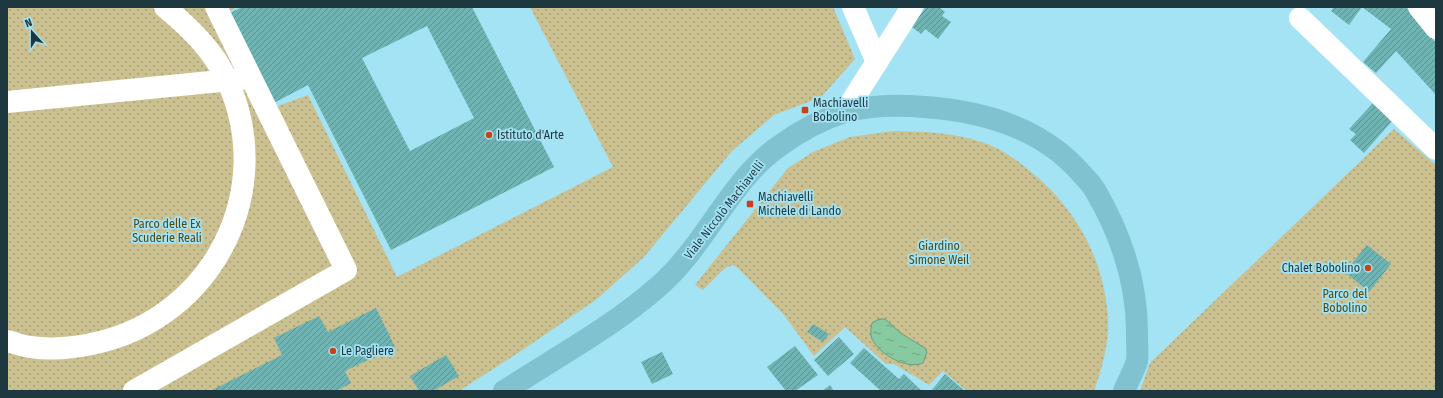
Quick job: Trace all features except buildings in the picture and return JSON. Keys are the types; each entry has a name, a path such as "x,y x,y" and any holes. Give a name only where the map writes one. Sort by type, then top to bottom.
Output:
{"main road":[{"name":"Viale Niccolò Machiavelli","path":"504,391 644,299 687,258 754,169 777,147 812,126 845,112 905,105 954,109 1003,121 1028,132 1066,156 1094,187 1126,254 1137,310 1137,359 1124,391"}],"street":[{"path":"7,341 30,347 75,348 119,338 160,318 194,289 221,253 238,211 245,167 241,122 227,80 210,52 189,27 165,7"},
{"path":"170,7 181,7"},
{"path":"134,391 346,270 216,7"},
{"path":"853,7 877,62"},
{"path":"845,112 912,7"},
{"path":"1419,7 1436,28"},
{"path":"1300,18 1436,149"},
{"path":"7,102 251,78"}],"green space":[{"name":"Parco delle Ex Scuderie Reali","path":"7,7 238,7 224,14 270,109 308,95 397,277 613,167 530,7 833,7 855,59 821,97 774,115 732,151 644,257 597,299 459,391 7,391"},
{"name":"Parco del Bobolino","path":"1394,129 1436,165 1436,391 1140,391 1150,363"},
{"name":"Giardino Simone Weil","path":"894,131 928,132 951,135 973,139 990,145 1025,167 1061,201 1085,237 1094,256 1106,298 1108,329 1106,347 1094,391 967,391 943,371 929,385 894,364 886,364 845,327 814,356 784,315 738,268 733,265 725,268 703,290 695,285 788,168 813,152 850,137"}],"water":[{"path":"879,319 885,319 902,334 925,348 927,352 923,363 917,365 902,363 894,360 876,345 872,339 871,329 872,323"}],"place":[{"name":"Machiavelli Bobolino","path":"805,110"},
{"name":"Istituto d'Arte","path":"489,135"},
{"name":"Machiavelli Michele di Lando","path":"750,204"},
{"name":"Chalet Bobolino","path":"1368,268"},
{"name":"Le Pagliere","path":"333,351"}]}
